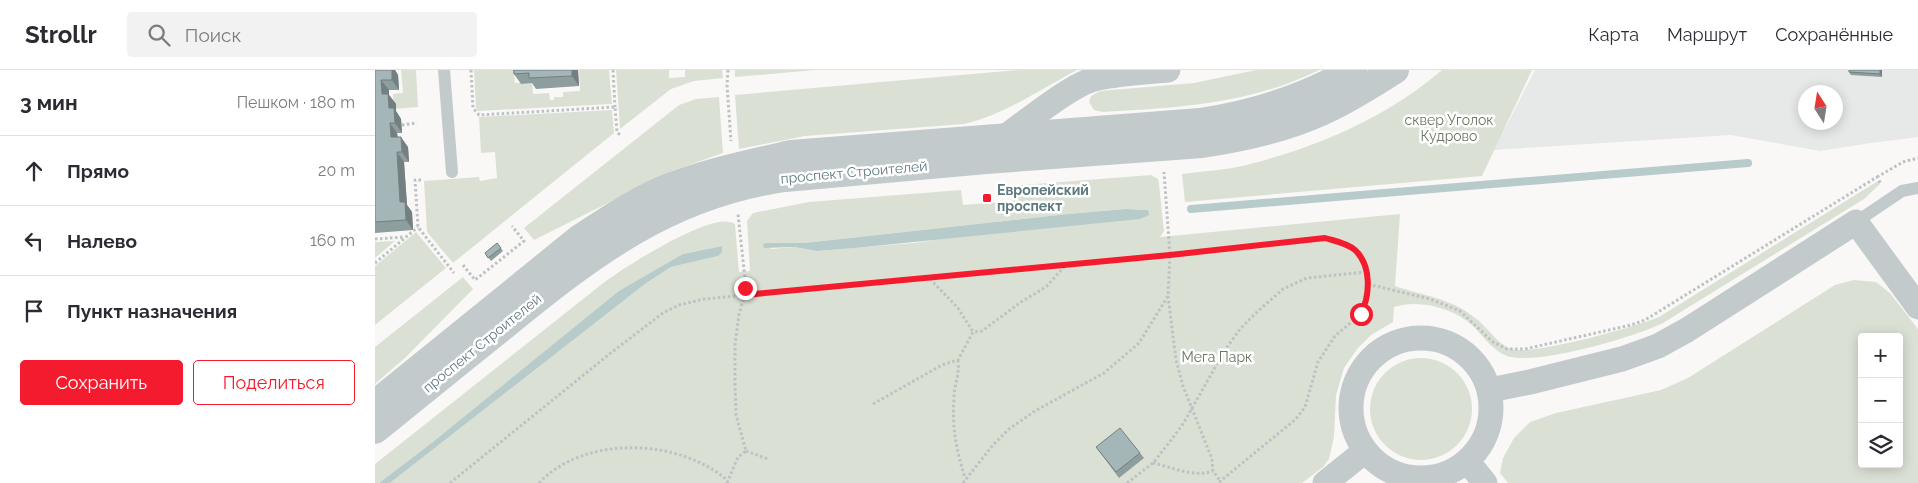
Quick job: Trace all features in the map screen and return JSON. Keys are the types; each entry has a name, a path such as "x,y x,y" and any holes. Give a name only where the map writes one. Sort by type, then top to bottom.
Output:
{"street":[{"path":"1007,136 1082,84 1097,78 1168,70"},
{"name":"проспект Строителей","path":"375,404 579,238 617,214 661,191 696,178 791,154 1223,119 1273,106 1305,94 1353,70"},
{"name":"проспект Строителей","path":"375,430 533,303 605,248 671,211 702,198 762,181 785,178 986,160 1202,144 1225,140 1277,128 1319,113 1351,98 1395,70"},
{"path":"1490,390 1622,359 1658,346 1687,330 1856,222 1918,307"},
{"path":"1423,338 1446,342 1465,353 1481,369 1490,390 1492,416 1485,441 1469,462 1449,474 1426,479 1403,477 1381,467 1365,451 1354,431 1351,408 1354,386 1365,366 1381,350 1401,340 1423,338"},
{"path":"1325,483 1365,451"},
{"path":"1469,462 1485,483"}],"lane":[{"path":"444,70 452,172"},
{"path":"1856,222 1902,190 1918,188"}],"path":[{"path":"471,70 473,108 479,115 615,107"},
{"path":"613,70 617,132 620,135"},
{"path":"728,70 727,84 731,142"},
{"path":"402,125 417,123"},
{"path":"1368,286 1376,286 1430,299 1460,311 1493,342 1507,349 1525,349 1631,325 1645,320 1877,176 1903,162 1918,158"},
{"path":"450,483 612,352 663,313 679,305 704,299 1170,255 1325,238 1341,242 1354,249 1366,272 1368,286 1367,302 1361,314 1335,336 1318,362 1305,407 1296,419 1220,482 1213,471 1212,459 1192,409 1176,360 1168,296 1170,255 1163,169"},
{"path":"1877,176 1891,198"},
{"path":"421,180 415,180 418,227 454,273"},
{"path":"739,222 745,288 735,344 735,384 736,415 746,451"},
{"path":"463,265 475,280 524,241 512,226"},
{"path":"375,263 418,227"},
{"path":"375,239 406,237"},
{"path":"973,332 983,331 1021,302 1045,287 1066,265"},
{"path":"1127,483 1153,463 1183,424 1213,370 1240,329 1283,290 1307,278 1320,275 1366,272"},
{"path":"930,278 958,308 973,332"},
{"path":"963,483 993,445 1009,429 1035,411 1104,373 1123,358 1139,343 1168,296"},
{"path":"965,479 955,444 953,421 954,396 959,368 958,360 973,332"},
{"path":"873,404 942,365 958,360"},
{"path":"539,483 547,475 573,459 601,450 623,447 676,454 699,463 727,482 738,457 746,451"},
{"path":"746,451 768,459"},
{"path":"1153,463 1198,474 1206,474 1213,471"}],"shaded area":[{"path":"1535,70 1918,70 1918,137 1820,151 1731,135 1494,150"},
{"path":"1126,209 1148,210 1149,215 1140,219 817,251 794,247 764,248 763,244 804,243"},
{"path":"722,246 722,252 718,256 671,267 645,284 390,483 379,483 433,442 619,291 683,254"}],"green space":[{"path":"401,70 416,70 418,107 394,109 393,94 403,93"},
{"path":"474,70 514,70 515,83 532,82 533,94 549,93 550,100 554,100 554,97 563,97 563,92 580,91 579,70 609,70 612,104 478,111 476,108"},
{"path":"616,70 669,70 669,78 685,77 685,70 722,70 723,78 694,81 671,89 620,129"},
{"path":"735,70 815,70 735,77"},
{"path":"1019,70 1077,70 993,115 964,124 805,136 739,149 735,95"},
{"path":"1256,70 1319,70 1267,90 1240,97 1186,106 1103,112 1094,110 1089,102 1091,96 1100,91 1194,83"},
{"name":"сквер Уголок Кудрово","path":"1442,70 1532,70 1482,176 1185,202 1182,174 1242,166 1276,157 1327,139 1376,116 1421,87"},
{"path":"719,97 723,153 672,171 534,240 524,228 679,105 696,99"},
{"path":"612,110 614,133 453,263 427,232 424,181 479,177 480,181 497,178 495,152 481,153 479,117"},
{"name":"Мега Парк","path":"1151,175 1158,179 1159,184 1164,231 1160,237 1400,214 1395,286 1459,307 1479,321 1502,344 1511,349 1522,350 1561,345 1659,317 1878,181 1880,184 1864,199 1663,323 1609,342 1562,354 1521,358 1507,356 1493,347 1473,326 1456,314 1425,305 1415,304 1394,307 1393,322 1371,335 1358,348 1344,368 1336,395 1334,437 1329,459 1323,467 1302,483 390,483 645,284 671,267 718,256 722,246 683,254 379,483 375,483 375,464 602,284 628,266 689,232 724,221 735,224 739,272 750,271 747,221 753,213 809,202 961,190 963,205 1012,201 1011,186","holes":["1126,209 1148,210 914,243 817,251 794,247 771,249 767,243 804,243 1068,214"]},
{"path":"416,232 446,268 375,325 375,266"},
{"path":"395,241 375,258 375,242"},
{"path":"463,277 473,289 406,357 375,384 375,347"},
{"path":"1854,280 1876,282 1890,293 1918,329 1918,483 1508,483 1500,473 1503,458 1514,438 1530,422 1556,413 1661,390 1688,378 1835,285"},
{"path":"1421,358 1440,362 1457,373 1468,390 1472,409 1468,428 1457,445 1440,456 1421,460 1402,456 1385,445 1374,428 1370,409 1374,390 1385,373 1402,362"}],"building":[{"path":"375,70 392,70 392,80 381,80 382,94 388,94 389,108 394,108 395,123 390,123 391,137 401,137 402,152 397,152 400,202 405,202 406,220 375,222"},
{"path":"514,70 572,70 572,76 529,78 529,73 514,74"},
{"path":"1849,70 1880,70 1880,74 1849,72"},
{"path":"497,243 501,248 488,258 485,253"},
{"path":"1120,428 1140,453 1116,472 1096,447"}],"waterway":[{"path":"1191,209 1748,163"}],"place":[{"name":"Европейский проспект","path":"987,198"}],"route":[{"path":"745,288 744,295 1170,255 1325,238 1341,242 1354,249 1360,258 1366,272 1368,286 1367,302 1361,314"}]}
